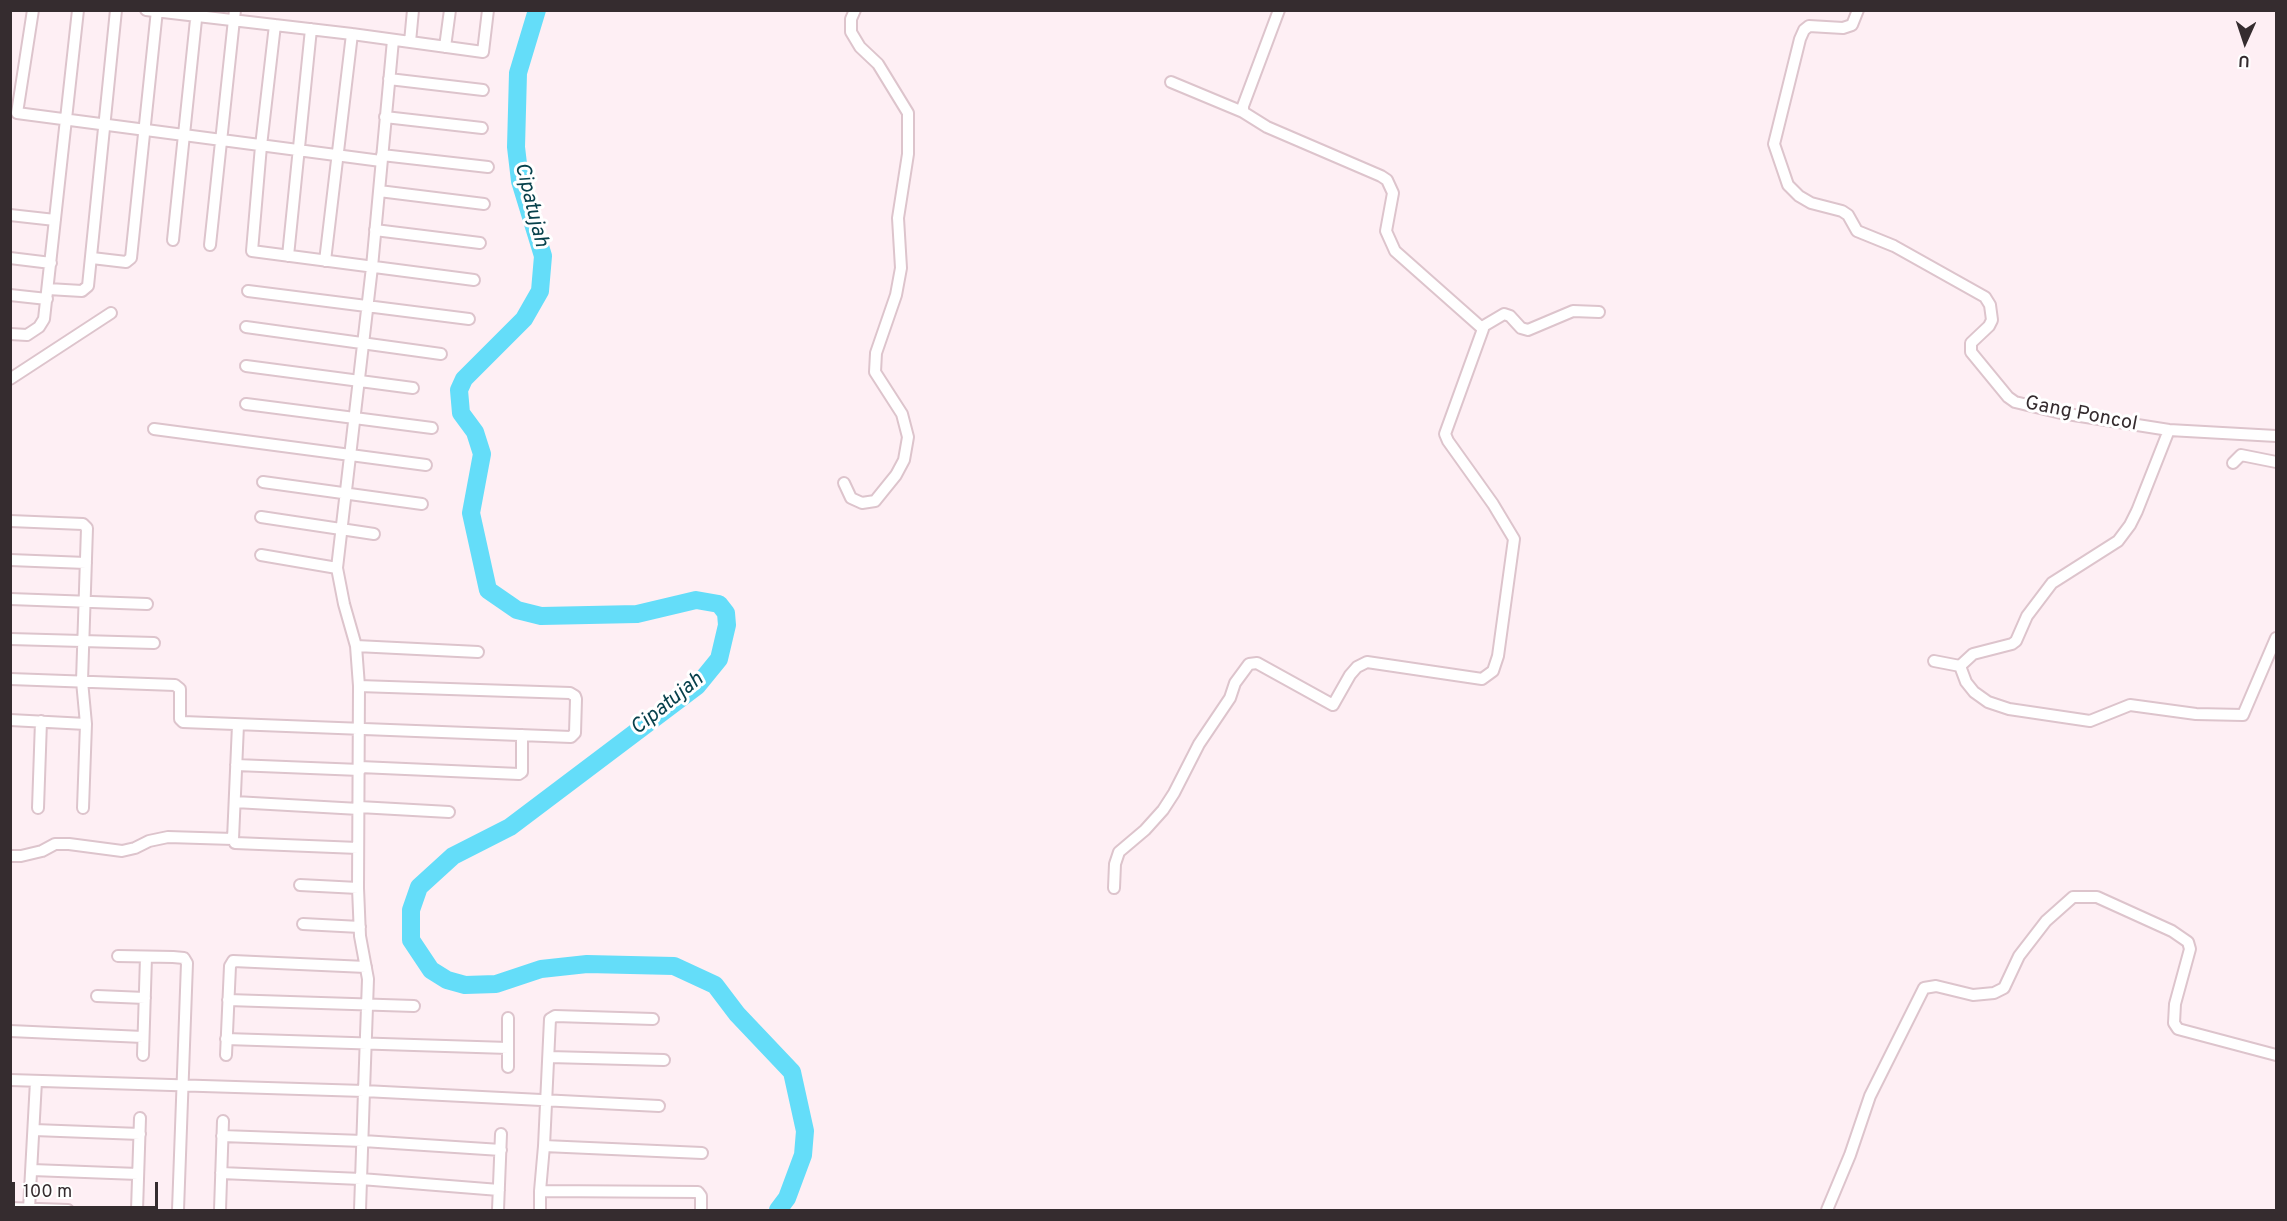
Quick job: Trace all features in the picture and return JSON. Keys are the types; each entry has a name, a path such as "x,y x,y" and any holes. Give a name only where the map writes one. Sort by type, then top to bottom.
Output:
{"street":[{"path":"33,10 14,113 338,156 488,167"},
{"path":"10,334 25,336 39,327 44,319 78,10"},
{"path":"10,295 47,294 86,289 92,258 116,10"},
{"path":"410,42 413,10"},
{"path":"445,47 450,10"},
{"path":"92,258 126,262 130,258 144,131 153,11 235,15 275,25 483,52 488,10"},
{"path":"844,483 851,498 862,503 875,501 900,468 904,460 908,437 902,414 875,372 876,353 896,295 901,268 898,218 908,154 908,113 878,64 860,47 851,32 851,19 855,10"},
{"path":"1243,112 1243,106 1279,10"},
{"name":"Gang Poncol","path":"1858,10 1852,25 1843,28 1815,25 1804,30 1792,67 1774,144 1788,185 1799,196 1811,203 1842,211 1848,215 1857,231 1894,246 1973,289 1989,301 1992,313 1991,322 1971,343 1971,350 2012,400 2019,404 2169,430 2277,436"},
{"path":"173,240 196,13"},
{"path":"210,245 235,15"},
{"path":"275,25 251,250 474,280"},
{"path":"288,256 311,29"},
{"path":"325,261 352,34"},
{"path":"360,1210 368,1004 358,888 360,769 358,686 356,646 337,568 368,306 393,40"},
{"path":"389,79 483,90"},
{"path":"1114,888 1114,864 1119,852 1145,830 1163,810 1199,744 1230,698 1235,683 1249,664 1257,663 1333,705 1350,675 1357,667 1367,662 1482,679 1493,671 1499,649 1514,539 1494,504 1445,434 1482,336 1482,327 1395,251 1386,231 1386,221 1393,193 1387,180 1267,127 1243,112 1171,82"},
{"path":"386,117 482,128"},
{"path":"379,191 484,204"},
{"path":"10,216 55,220"},
{"path":"375,230 480,243"},
{"path":"10,258 51,263"},
{"path":"248,291 469,319"},
{"path":"1482,327 1504,314 1510,316 1521,328 1528,330 1573,311 1599,312"},
{"path":"10,379 111,313"},
{"path":"246,327 441,354"},
{"path":"246,366 413,388"},
{"path":"246,404 432,428"},
{"path":"154,429 426,465"},
{"path":"1960,666 1972,654 2016,641 2027,615 2052,584 2118,541 2130,525 2169,430"},
{"path":"2233,463 2241,454 2277,462"},
{"path":"263,482 422,504"},
{"path":"261,517 374,534"},
{"path":"10,522 84,524 87,528 82,681 86,724 83,807"},
{"path":"261,555 337,568"},
{"path":"10,560 86,563"},
{"path":"10,599 147,604"},
{"path":"1960,666 1966,682 1974,692 1988,702 2009,709 2090,721 2130,705 2196,714 2242,716 2277,638"},
{"path":"10,639 154,643"},
{"path":"356,646 478,652"},
{"path":"1934,661 1960,666"},
{"path":"10,679 173,684 180,689 180,719 182,722 573,735 576,699 570,693 358,686"},
{"path":"10,720 86,724"},
{"path":"38,808 41,721"},
{"path":"233,839 238,725"},
{"path":"236,765 519,774 522,772 522,735"},
{"path":"235,802 449,812"},
{"path":"10,856 42,851 55,844 122,850 168,837 233,839 237,843 358,848"},
{"path":"300,885 358,888"},
{"path":"1827,1210 1850,1155 1870,1096 1924,988 1929,985 1973,995 1994,993 2004,988 2019,956 2046,921 2073,897 2097,897 2172,931 2188,942 2190,949 2175,1004 2174,1023 2178,1029 2277,1055"},
{"path":"303,924 360,927"},
{"path":"118,956 180,958 187,961 178,1210"},
{"path":"143,1055 146,957"},
{"path":"226,1055 230,966 234,960 366,967"},
{"path":"97,996 145,998"},
{"path":"228,1000 414,1006"},
{"path":"508,1017 508,1068"},
{"path":"540,1210 550,1023 553,1017 653,1019"},
{"path":"10,1031 143,1037"},
{"path":"226,1039 508,1048"},
{"path":"549,1057 664,1060"},
{"path":"10,1080 364,1091 659,1106"},
{"path":"29,1209 36,1081"},
{"path":"136,1210 140,1119"},
{"path":"220,1210 223,1120"},
{"path":"34,1130 140,1134"},
{"path":"498,1210 501,1134"},
{"path":"222,1136 363,1141 501,1150"},
{"path":"544,1146 702,1153"},
{"path":"32,1170 138,1174"},
{"path":"221,1173 361,1179 499,1191"},
{"path":"540,1191 698,1192 701,1196 701,1210"},
{"path":"10,1208 68,1210"}],"waterway":[{"name":"Cipatujah","path":"537,10 518,73 516,147 520,181 543,256 540,291 524,319 464,379 459,390 461,413 475,432 482,454 471,513 488,590 517,610 541,616 637,614 696,600 719,604 726,613 727,625 719,659 697,686 510,827 453,856 419,887 411,910 411,940 431,970 447,980 465,985 496,984 541,969 587,964 674,966 715,985 737,1014 792,1072 805,1131 803,1155 787,1198 778,1210"}]}
